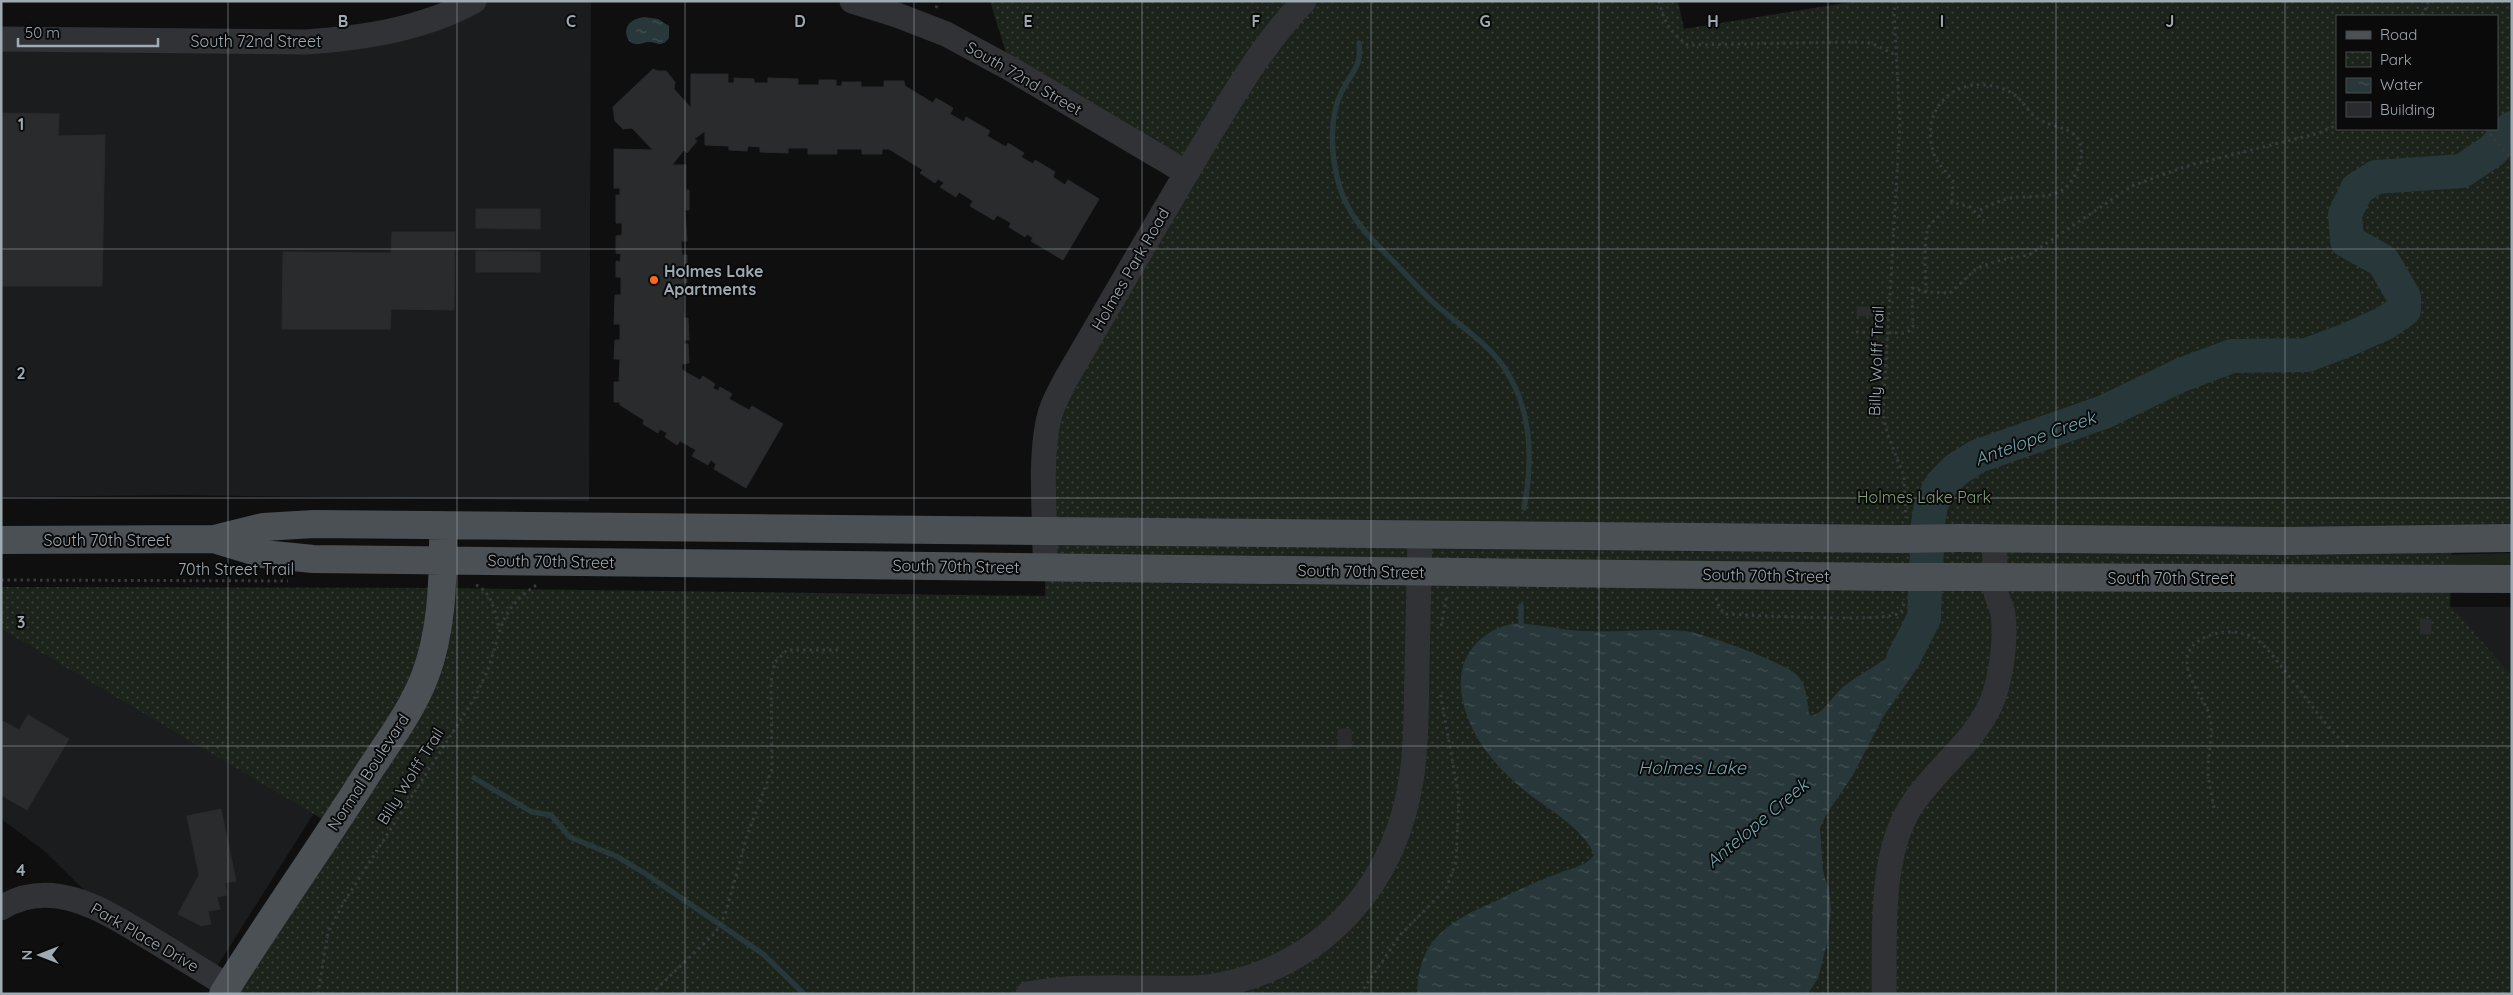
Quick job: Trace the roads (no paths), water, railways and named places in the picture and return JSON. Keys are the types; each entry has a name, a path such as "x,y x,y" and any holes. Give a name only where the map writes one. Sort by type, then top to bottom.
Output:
{"main road":[{"name":"South 70th Street","path":"1,540 214,539 286,524 1420,533 1902,530 1960,538 2280,541 2512,538"},
{"name":"Normal Boulevard","path":"226,990 344,811 415,697 432,656 442,571 442,524"},
{"name":"South 70th Street","path":"214,539 244,550 285,557 442,571 1045,567 1419,571 1901,587 1959,577 2512,579"}],"street":[{"name":"South 72nd Street","path":"1,39 306,42 347,39 387,32 426,21 474,1"},
{"name":"South 72nd Street","path":"852,1 897,15 946,34 1012,69 1187,173"},
{"name":"Holmes Park Road","path":"1045,567 1046,444 1048,420 1054,402 1187,173 1257,57 1282,24 1304,1"},
{"path":"1028,994 1067,989 1198,987 1250,979 1283,965 1307,951 1346,920 1371,887 1383,864 1394,840 1409,792 1415,738 1420,533"},
{"path":"1884,994 1889,875 1900,826 1924,789 1969,738 1990,707 2000,670 2003,612 1997,597 1995,539"},
{"path":"2003,612 2013,597 2035,578"},
{"name":"Park Place Drive","path":"1,908 28,896 53,895 91,904 226,990"}],"water":[{"path":"644,17 658,19 669,26 669,38 664,43 647,42 633,44 629,41 626,32 629,24"},
{"name":"Holmes Lake","path":"1924,618 1929,625 1927,648 1913,674 1883,717 1853,775 1826,815 1820,828 1823,872 1829,890 1831,910 1827,943 1818,978 1808,994 1417,994 1419,974 1431,944 1452,924 1466,915 1526,887 1581,865 1594,855 1589,845 1574,828 1525,791 1499,767 1478,739 1464,704 1461,677 1467,655 1483,637 1504,626 1518,623 1583,631 1672,630 1695,633 1744,649 1790,670 1803,683 1809,714 1812,716 1825,707 1843,687 1894,651 1913,625"}],"waterway":[{"path":"1359,43 1358,63 1342,91 1333,126 1333,152 1340,188 1348,207 1359,225 1372,240 1429,298 1491,351 1505,369 1521,401 1528,436 1529,472 1524,508"},
{"name":"Antelope Creek","path":"1903,659 1924,618 1928,523 1931,505 1941,485 1957,469 1978,456 2104,412 2181,375 2232,356 2307,355 2385,323 2404,310 2404,297 2383,261 2347,241 2345,214 2357,189 2376,177 2462,171 2493,150 2512,128"},
{"path":"1521,606 1521,622"},
{"path":"474,778 532,812 551,815 570,837 618,857 649,876 763,954 804,994"}],"place":[{"name":"Holmes Lake Apartments","path":"654,280"}],"park label":[{"name":"Holmes Lake Park","path":"1924,497"}]}
